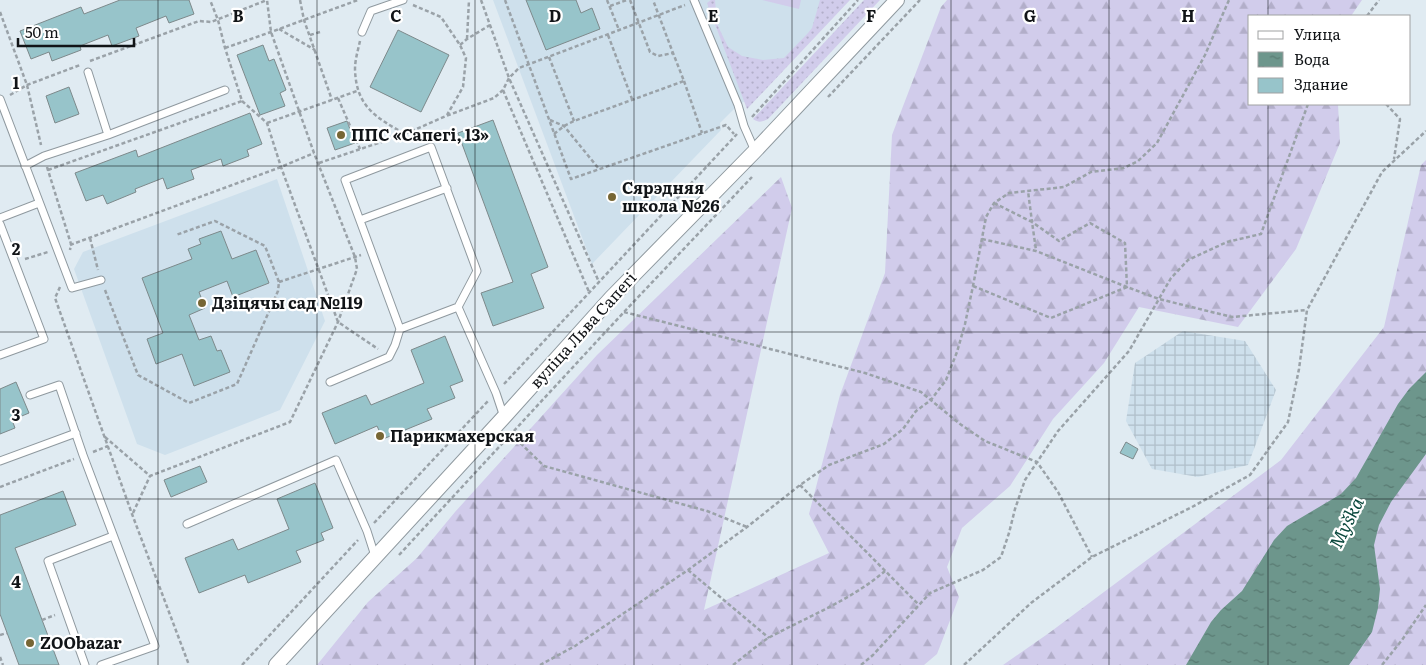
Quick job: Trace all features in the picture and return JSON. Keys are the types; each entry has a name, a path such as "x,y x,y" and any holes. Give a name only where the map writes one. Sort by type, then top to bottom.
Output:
{"street":[{"name":"вуліца Льва Сапегі","path":"276,665 611,298 755,152 897,0"}],"lane":[{"path":"362,32 371,12 403,0"},
{"path":"694,1 738,105 744,126 755,152"},
{"path":"88,72 108,135"},
{"path":"25,166 44,156 108,135 224,90"},
{"path":"0,100 72,288 101,280"},
{"path":"330,382 389,357 400,329 345,180 431,147 477,271 458,307 400,329"},
{"path":"360,220 446,188"},
{"path":"0,218 39,203"},
{"path":"0,224 44,339 0,355"},
{"path":"458,307 496,393 504,417"},
{"path":"30,395 59,385 83,455 155,646 101,665"},
{"path":"0,461 76,433"},
{"path":"187,524 336,460 367,531 375,556"},
{"path":"85,665 48,561 113,536"}],"path":[{"path":"210,0 218,20 233,72"},
{"path":"90,61 199,21 211,22 218,20 267,0 271,32 314,153 355,257 357,269 338,322 290,422 150,476 132,514"},
{"path":"300,0 304,20 332,100"},
{"path":"225,48 358,0"},
{"path":"403,0 441,17 460,45 466,58 463,87 446,116"},
{"path":"467,39 469,0"},
{"path":"480,0 509,78 599,282"},
{"path":"505,0 571,178 726,125 736,135"},
{"path":"607,0 619,30"},
{"path":"610,6 629,0 650,52 658,56 673,53"},
{"path":"653,0 702,133"},
{"path":"242,665 736,135 858,0"},
{"path":"826,99 920,0"},
{"path":"540,665 575,646 688,570 829,465 884,444 903,429 916,411 930,400 946,380 965,324 986,217 994,203 1009,192 1064,187 1091,172 1124,168 1138,161 1157,143 1205,55 1229,0"},
{"path":"1368,15 1379,0"},
{"path":"319,163 405,134 494,98 503,90 509,78 519,68 694,1"},
{"path":"0,12 27,85 44,156 71,244 66,273 55,298 132,514 189,665"},
{"path":"460,45 490,25"},
{"path":"279,29 315,50"},
{"path":"310,35 320,32"},
{"path":"362,32 355,67 357,91 366,105 382,122 405,134"},
{"path":"608,34 632,99"},
{"path":"549,56 574,121"},
{"path":"0,100 27,85 81,65"},
{"path":"554,134 574,121 684,81"},
{"path":"503,90 589,292"},
{"path":"267,123 357,91"},
{"path":"338,98 360,149"},
{"path":"242,101 267,123 281,167 338,322 389,357"},
{"path":"861,665 873,655 930,593 983,570 1001,558 1025,480 1058,431 1129,351 1171,278 1188,260 1227,242 1261,234 1308,105"},
{"path":"1387,105 1400,120 1394,160"},
{"path":"549,120 564,126 599,169"},
{"path":"964,665 1031,603 1092,557 1192,507 1250,474 1288,422 1306,310 1382,172 1426,131"},
{"path":"14,262 57,250 314,153"},
{"path":"397,557 624,312 752,178"},
{"path":"1028,191 1036,251"},
{"path":"994,203 1032,222 1059,241 1090,223 1125,243 1127,288"},
{"path":"90,238 101,280 138,375 189,403 237,384 278,291 280,282 266,246 215,221 176,235"},
{"path":"982,239 1036,251 1127,288 1232,317 1306,310"},
{"path":"280,282 371,251"},
{"path":"973,286 1051,318 1127,288"},
{"path":"624,312 865,373 921,392 984,441 1037,462 1058,492 1092,557"},
{"path":"511,434 544,466 707,511 747,526"},
{"path":"105,436 150,476"},
{"path":"0,487 108,446"},
{"path":"800,485 919,605"},
{"path":"688,570 769,638"},
{"path":"732,665 769,638 837,603 872,582 885,571"},
{"path":"1382,665 1426,605"},
{"path":"42,620 66,611"},
{"path":"0,635 7,633"},
{"path":"0,657 3,665"}],"shaded area":[{"name":"Сярэдняя школа №26","path":"493,0 825,0 819,26 749,99 738,105 720,123 721,130 592,264"},
{"name":"Дзіцячы сад №119","path":"277,179 325,321 280,410 165,455 137,444 74,269 83,252"},
{"path":"1183,331 1245,341 1276,390 1248,465 1198,477 1152,469 1126,421 1135,363"}],"green space":[{"path":"715,0 717,24 728,47 742,56 763,60 784,58 808,33 812,28 820,0 850,0 747,109 707,3"},
{"path":"762,0 801,0 799,9"},
{"path":"864,0 880,0 768,119 760,122 753,119"},
{"path":"947,0 1362,0 1352,15 1248,15 1248,105 1338,105 1340,143 1296,249 1238,327 1139,307 1104,363 1053,419 1010,486 962,528 947,567 959,597 937,654 924,665 317,665 368,602 417,558 455,512 597,355 781,177 792,208 704,610 829,553 809,514 840,395 885,273 892,135 941,7"},
{"path":"1426,160 1426,665 1003,665 1049,633 1281,460 1384,327 1421,165"}],"water":[{"name":"Муška","path":"1426,372 1426,454 1391,502 1379,525 1374,545 1380,589 1378,608 1372,632 1349,665 1186,665 1211,622 1242,591 1274,540 1287,526 1341,494 1356,478 1398,404 1409,389"}],"building":[{"path":"120,0 189,0 194,14 169,23 166,16 136,28 139,36 112,46 108,35 80,46 81,50 52,61 49,52 31,59 20,31 81,7 84,14"},
{"path":"526,0 576,0 581,13 592,8 600,29 546,50"},
{"path":"398,30 449,55 421,112 370,87"},
{"path":"263,45 269,61 274,59 286,90 280,93 285,106 260,115 237,55"},
{"path":"69,87 79,114 55,123 46,96"},
{"path":"250,113 262,144 247,150 249,156 223,166 221,159 191,170 194,179 167,189 163,178 135,189 136,192 107,204 103,195 86,201 75,173 136,150 138,157"},
{"path":"493,120 548,267 531,274 544,308 493,326 481,293 513,282 458,133"},
{"name":"ППС «Сапегі, 13»","path":"347,121 355,143 335,150 327,128"},
{"path":"221,231 232,259 256,250 269,283 233,297 227,281 199,292 205,308 189,315 199,340 211,336 217,351 221,350 230,372 194,386 182,354 156,364 147,339 163,333 142,278 192,259 188,249 201,244 199,239"},
{"path":"445,336 463,381 450,386 455,398 427,409 432,419 383,439 377,426 335,444 322,413 366,395 371,405 424,383 411,350"},
{"path":"16,382 29,413 12,420 15,428 0,434 0,389"},
{"path":"1126,442 1138,449 1133,459 1120,453"},
{"path":"200,466 207,482 171,497 164,480"},
{"path":"315,483 333,528 321,533 324,540 296,551 301,562 248,583 245,575 199,593 185,558 233,539 238,550 289,529 277,499"},
{"path":"63,491 76,525 15,548 59,665 19,665 0,614 0,515"}],"place":[{"name":"ППС «Сапегі, 13»","path":"341,135"},
{"name":"Сярэдняя школа №26","path":"612,197"},
{"name":"Дзіцячы сад №119","path":"202,303"},
{"name":"Парикмахерская","path":"380,436"},
{"name":"ZOObazar","path":"30,643"}]}
